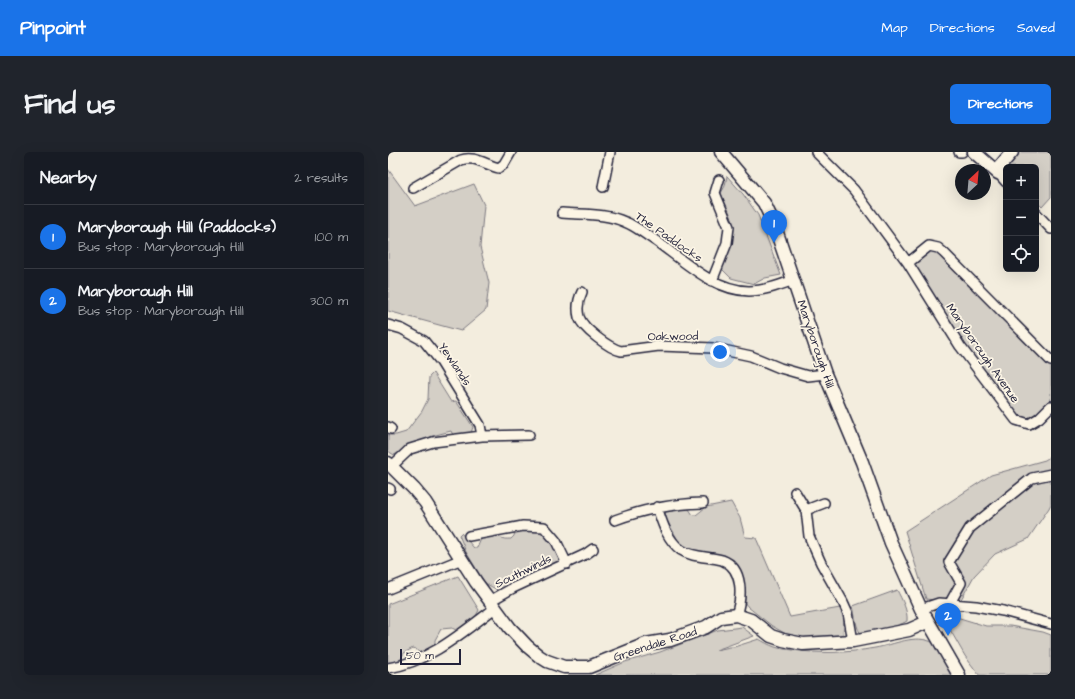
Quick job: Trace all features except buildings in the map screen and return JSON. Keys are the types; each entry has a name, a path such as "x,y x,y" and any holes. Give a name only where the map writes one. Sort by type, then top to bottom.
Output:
{"street":[{"path":"413,188 466,158 472,158 499,168 504,164 511,152"},
{"path":"603,187 610,152"},
{"name":"Maryborough Hill","path":"721,152 764,203 774,224 825,374 862,462 891,543 927,622 959,675"},
{"name":"Maryborough Avenue","path":"816,152 854,190 908,263 960,346 1016,420 1029,424 1039,418 1051,406"},
{"path":"974,152 1000,175 1012,152"},
{"name":"The Paddocks","path":"712,281 727,243 729,227 715,192 719,180"},
{"name":"The Paddocks","path":"562,213 610,216 626,222 712,281 737,289 751,291 772,287 794,280"},
{"path":"1039,216 1051,229"},
{"path":"908,263 929,246 938,248 1051,361"},
{"name":"Oakwood","path":"582,292 578,300 579,318 589,331 614,349 621,351 659,346 714,348 751,356 780,368 808,376 825,374"},
{"name":"Yewlands","path":"388,325 402,329 424,342 441,362 480,425 482,436"},
{"path":"390,465 410,449 433,442 482,436 529,435"},
{"name":"Greendale Road","path":"390,465 425,502 492,605 510,628 527,646 563,671 589,667 646,644 670,640 706,627 721,617 736,615"},
{"path":"950,603 961,583 949,562 970,528 1032,478 1051,474"},
{"path":"795,492 806,510 809,536 821,564 848,613 853,641"},
{"path":"615,520 635,512 657,507 703,503"},
{"path":"806,510 824,503"},
{"path":"657,507 663,526 674,544 680,549 694,555 723,561 731,566 740,584 741,595 736,615 751,620 771,636 803,644 853,641 909,630 927,622"},
{"name":"Southwinds","path":"469,536 524,526 544,528 556,541 567,564"},
{"name":"Southwinds","path":"492,605 513,588 567,564 593,549"},
{"path":"388,589 462,560"},
{"path":"921,609 939,603 950,603 1003,611 1051,624"},
{"path":"388,668 421,658 459,635 492,605"}],"shaded area":[{"path":"1020,152 1051,152 1051,197 1042,207 1039,204 1039,164 1009,164"},
{"path":"388,169 415,206 474,184 484,205 480,247 489,283 486,310 461,331 388,311"},
{"path":"727,176 743,194 758,215 781,275 765,278 754,284 731,278 722,269 731,243 733,229 731,216 721,193 725,186"},
{"path":"929,246 938,248 1051,361 1051,406 1033,422 1014,418 908,263"},
{"path":"433,373 451,402 456,401 473,427 471,433 460,437 453,435 451,431 432,436 394,455 388,451 388,435 396,435 406,432 422,411 428,399 429,377"},
{"path":"1051,456 1051,504 1028,539 995,554 974,576 959,603 926,599 905,531 991,475 1045,460"},
{"path":"731,502 740,518 745,537 756,538 790,617 840,608 844,619 843,634 837,636 807,638 786,634 772,626 744,602 743,581 735,566 682,547 666,519 665,510 689,509 693,515 696,515 706,507"},
{"path":"523,529 543,531 558,550 561,560 559,563 534,574 531,571 523,575 522,580 499,591 485,583 466,552 459,535 461,533 474,548 477,548 482,537 494,534 506,539 511,539 514,536 515,531"},
{"path":"458,576 479,610 475,618 463,628 456,630 452,628 441,629 435,640 435,645 420,654 413,648 404,653 401,659 388,664 388,604"},
{"path":"897,590 906,609 907,621 891,627 862,634 857,626 853,606"},
{"path":"940,612 986,626 1010,626 1043,632 1051,635 1051,675 979,675 965,656"},
{"path":"742,627 754,636 716,650 734,647 759,639 781,649 813,652 844,652 882,647 912,639 919,639 934,643 953,675 595,675 625,662 660,652 718,630"}],"place":[{"name":"Maryborough Hill (Paddocks)","path":"774,243"},
{"name":"Maryborough Hill","path":"948,636"}]}
